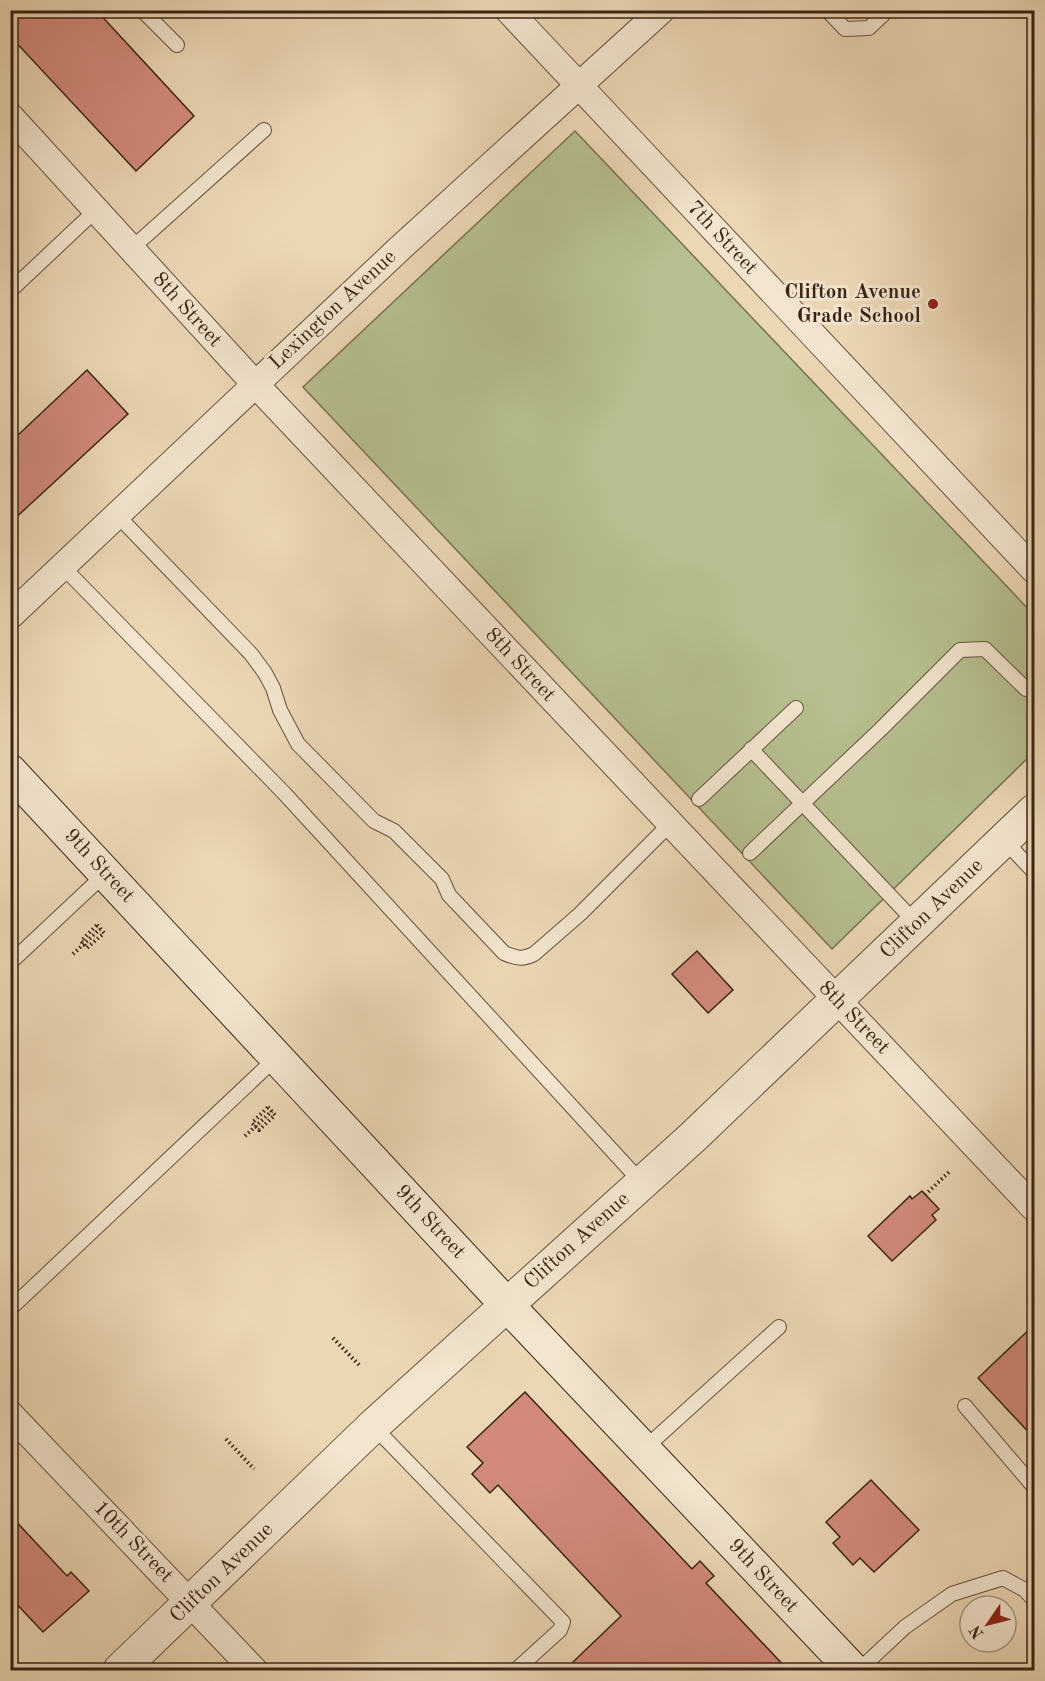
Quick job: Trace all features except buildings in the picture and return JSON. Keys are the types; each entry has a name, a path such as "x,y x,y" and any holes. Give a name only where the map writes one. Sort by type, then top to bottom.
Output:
{"street":[{"name":"7th Street","path":"508,10 1035,570"},
{"name":"Lexington Avenue","path":"10,616 398,250 662,10"},
{"name":"8th Street","path":"10,117 255,384 1035,1208"},
{"name":"9th Street","path":"10,771 507,1305 853,1671"},
{"name":"Clifton Avenue","path":"120,1671 373,1426 642,1183 1035,811"},
{"name":"10th Street","path":"10,1414 254,1671"}],"lane":[{"path":"142,10 177,45"},
{"path":"827,10 845,29 869,27 888,10"},
{"path":"131,249 264,130"},
{"path":"10,291 96,210"},
{"path":"117,515 252,654 265,673 298,744 374,821 394,831 442,879 449,895 504,953 515,958 525,958 534,954 580,914 670,824"},
{"path":"63,567 284,793 642,1183"},
{"path":"750,853 881,729 960,650 985,649 1026,689"},
{"path":"699,799 796,708"},
{"path":"751,749 917,924"},
{"path":"1004,840 1035,872"},
{"path":"10,963 106,873"},
{"path":"10,1309 277,1057"},
{"path":"645,1449 779,1327"},
{"path":"965,1406 1035,1487"},
{"path":"373,1426 563,1622 560,1630 516,1671"},
{"path":"859,1671 905,1627 952,1594 1003,1578 1025,1590 1035,1600"}],"path":[{"path":"73,954 100,929"},
{"path":"268,1107 275,1115 259,1130 256,1126 252,1123 268,1107"},
{"path":"245,1136 256,1126"},
{"path":"925,1195 949,1172"},
{"path":"333,1338 361,1367"},
{"path":"226,1439 254,1469"}],"green space":[{"path":"575,131 1034,615 1034,752 832,949 303,387"}],"place":[{"name":"Clifton Avenue Grade School","path":"933,304"}]}
